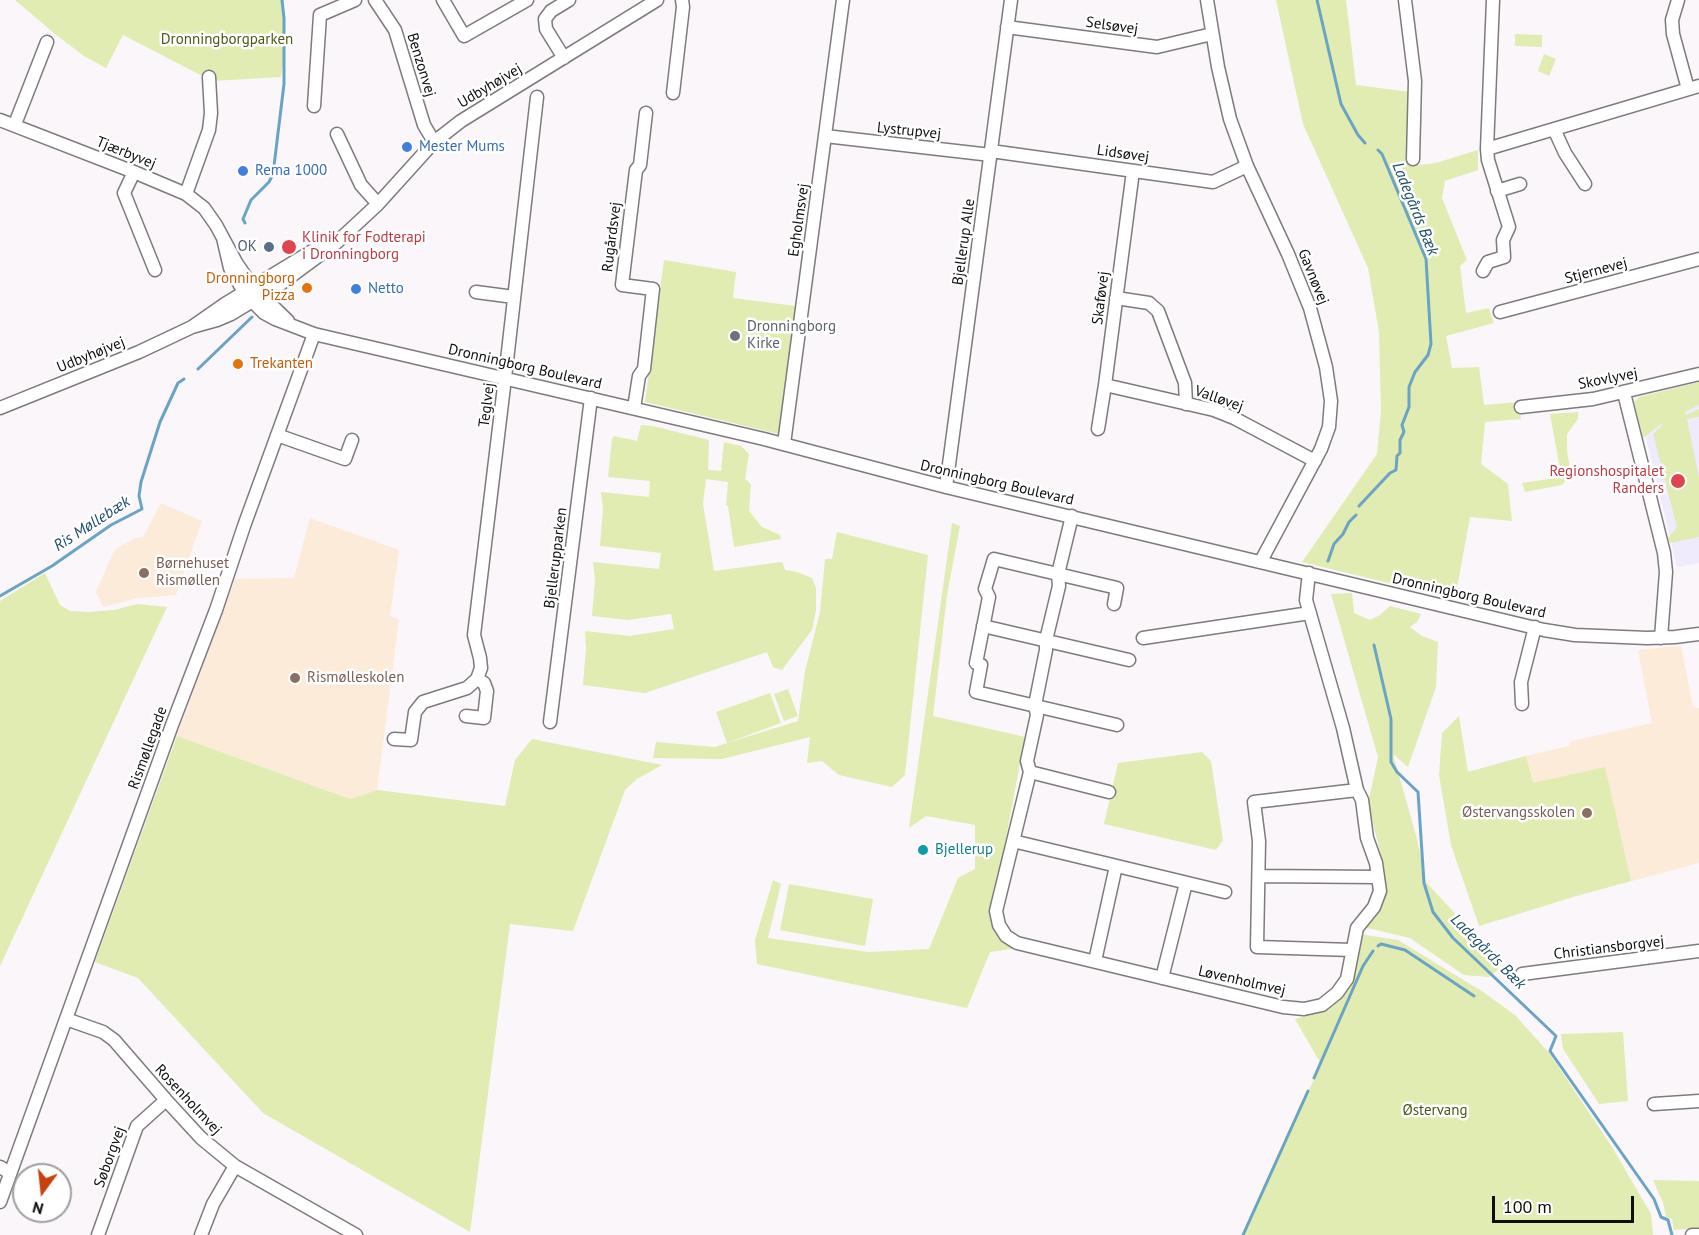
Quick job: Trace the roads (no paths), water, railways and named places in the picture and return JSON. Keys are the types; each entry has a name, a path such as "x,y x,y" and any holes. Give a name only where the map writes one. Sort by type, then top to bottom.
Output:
{"street":[{"path":"314,106 320,15 355,0"},
{"name":"Benzonvej","path":"375,0 395,30 424,125 434,142"},
{"path":"443,0 464,36 526,0"},
{"path":"564,58 546,29 545,19 551,10 569,0"},
{"name":"Udbyhøjvej","path":"0,408 139,352 192,327 217,320 253,294 282,283 326,251 358,223 434,142 461,121 657,0"},
{"path":"674,93 682,0"},
{"name":"Egholmsvej","path":"784,444 843,0"},
{"name":"Bjellerup Alle","path":"946,487 1011,0"},
{"name":"Gavnøvej","path":"1207,0 1230,119 1247,166 1310,308 1326,367 1331,401 1329,427 1321,449 1262,561"},
{"path":"1405,0 1415,81 1413,159"},
{"path":"1483,270 1488,262 1504,257 1503,240 1509,227 1488,160 1487,149 1493,0"},
{"path":"1487,149 1696,89 1673,34 1672,20 1678,0"},
{"name":"Selsøvej","path":"1008,27 1157,48 1212,34"},
{"path":"15,124 47,42"},
{"path":"186,194 209,130 211,113 209,77"},
{"name":"Teglvej","path":"466,716 484,718 487,692 484,683 477,679 481,668 474,635 537,97"},
{"name":"Rugårdsvej","path":"634,408 639,376 644,369 653,289 622,285 636,170 640,165 646,113"},
{"name":"Tjærbyvej","path":"0,120 15,124 186,194 204,208 216,225 253,294"},
{"path":"1554,129 1565,153 1585,184"},
{"path":"337,134 361,185 378,204"},
{"name":"Lystrupvej","path":"825,136 991,153"},
{"name":"Lidsøvej","path":"991,153 1213,182 1247,166"},
{"name":"Skaføvej","path":"1098,429 1133,171"},
{"path":"134,172 124,193 155,270"},
{"path":"1497,191 1520,184"},
{"name":"Stjernevej","path":"1500,312 1699,259"},
{"path":"476,292 514,297"},
{"name":"Dronningborg Boulevard","path":"253,294 292,325 314,334 634,408 784,444 946,487 1535,627 1575,635 1661,638 1699,634"},
{"path":"1116,298 1149,303 1158,311 1185,383 1186,404"},
{"name":"Rismøllegade","path":"0,1202 5,1170 66,1019 216,610 314,334"},
{"name":"Skovlyvej","path":"1521,407 1593,399 1699,374"},
{"name":"Valløvej","path":"1105,385 1214,410 1234,418 1315,461"},
{"path":"1624,393 1664,553 1666,572 1661,638"},
{"name":"Bjellerupparken","path":"550,722 591,398"},
{"path":"277,435 345,459 352,440"},
{"name":"Løvenholmvej","path":"1072,516 1058,574 1059,586 1046,640 1035,705 1037,715 1027,761 1030,772 996,911 999,926 1006,936 1017,943 1283,1007 1304,1009 1322,1005 1337,993 1347,979 1357,928 1374,907 1380,891 1376,863 1367,838 1362,800 1357,790 1343,728 1306,600 1309,573"},
{"path":"1114,604 1117,588 994,559 985,589 989,597 976,663 981,665 976,692 1118,725"},
{"path":"1143,638 1310,613"},
{"path":"983,626 1129,660"},
{"path":"1522,704 1521,681 1535,627"},
{"path":"394,739 411,740 415,712 423,702 467,688 477,679"},
{"path":"1030,772 1109,792"},
{"path":"1352,950 1257,947 1259,841 1254,802 1357,790"},
{"path":"1013,842 1224,892"},
{"path":"1095,961 1116,866"},
{"path":"1259,876 1378,877"},
{"path":"1162,978 1186,883"},
{"name":"Christiansborgvej","path":"1522,974 1699,951"},
{"name":"Rosenholmvej","path":"66,1019 103,1032 114,1040 201,1138 235,1166 356,1235"},
{"name":"Søborgvej","path":"98,1235 137,1126 166,1100"},
{"path":"1654,1104 1699,1101"},
{"path":"201,1235 213,1204 235,1166"},
{"path":"328,1235 334,1223"},
{"path":"1692,1235 1699,1235"}],"waterway":[{"name":"Ris Møllebæk","path":"245,223 243,219 251,200 269,182 273,174 284,84 282,0"},
{"name":"Ladegårds Bæk","path":"1317,0 1341,104 1365,143"},
{"name":"Ladegårds Bæk","path":"1359,506 1390,473 1396,470 1400,440 1404,432 1402,425 1409,407 1409,387 1415,372 1428,355 1431,344 1426,259 1382,154 1378,150"},
{"name":"Ris Møllebæk","path":"198,369 252,317"},
{"name":"Ris Møllebæk","path":"0,596 52,566 111,525 142,509 139,496 141,482 160,422 178,383 184,379"},
{"name":"Ladegårds Bæk","path":"1328,561 1334,544 1356,515"},
{"name":"Ladegårds Bæk","path":"1374,645 1391,719 1391,762 1397,772 1418,792 1424,883 1433,912 1453,938 1556,1036 1550,1051 1654,1199 1661,1217 1668,1220 1672,1235"},
{"path":"1378,946 1381,944 1405,950 1474,996"},
{"path":"1314,1078 1363,966 1373,951"},
{"path":"1243,1235 1308,1091"}],"place":[{"name":"Mester Mums","path":"407,147"},
{"name":"Rema 1000","path":"243,171"},
{"name":"OK","path":"269,247"},
{"name":"Klinik for Fodterapi i Dronningborg","path":"289,247"},
{"name":"Dronningborg Pizza","path":"307,288"},
{"name":"Netto","path":"356,289"},
{"name":"Dronningborg Kirke","path":"735,336"},
{"name":"Trekanten","path":"238,364"},
{"name":"Regionshospitalet Randers","path":"1678,481"},
{"name":"Børnehuset Rismøllen","path":"144,573"},
{"name":"Rismølleskolen","path":"295,678"},
{"name":"Østervangsskolen","path":"1587,813"},
{"name":"Bjellerup","path":"923,850"}],"park label":[{"name":"Dronningborgparken","path":"227,40"},
{"name":"Østervang","path":"1435,1111"}]}
